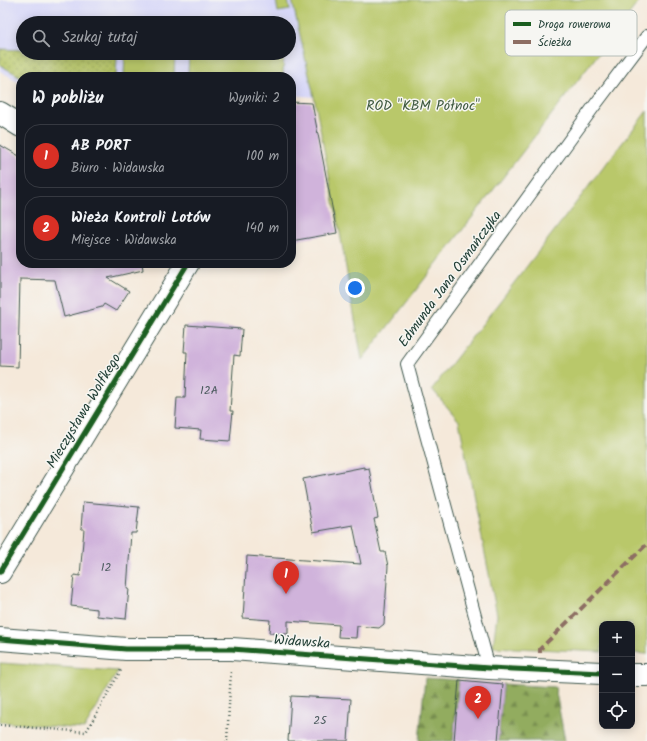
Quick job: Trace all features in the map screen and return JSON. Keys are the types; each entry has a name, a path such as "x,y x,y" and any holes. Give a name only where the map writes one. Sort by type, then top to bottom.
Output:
{"street":[{"path":"0,113 16,123"},
{"name":"Mieczysława Wolfkego","path":"0,572 185,268"},
{"name":"Widawska","path":"0,639 126,649 232,648 489,668 599,673"},
{"path":"635,675 647,676"}],"lane":[{"name":"Edmunda Jana Osmańczyka","path":"637,49 647,36"},
{"name":"Edmunda Jana Osmańczyka","path":"489,668 407,364 632,56"}],"path":[{"path":"0,725 86,732 121,672 123,665"}],"shaded area":[{"path":"0,0 292,0 296,16 16,16 16,60 296,60 296,18 314,97 296,95 296,72 16,72 16,80 0,71"}],"green space":[{"path":"276,0 288,0 290,10 278,12"},
{"name":"ROD \"KBM Północ\"","path":"292,0 640,0 632,10 505,10 505,56 597,56 362,360 314,97"},
{"path":"0,49 16,50 16,60 117,60 116,72 16,72 16,74 0,65"},
{"path":"125,60 175,60 174,72 124,72"},
{"path":"189,60 284,60 283,72 188,72"},
{"path":"647,111 647,654 635,653 635,621 599,621 599,652 493,647 497,615 459,421 432,389"},
{"path":"0,663 118,671 84,729 0,722"},
{"path":"425,678 459,680 453,741 419,741"},
{"path":"503,684 555,687 565,741 498,741"}],"building":[{"path":"296,102 312,103 337,233 296,240"},
{"path":"0,145 16,154 16,268 143,268 143,270 108,278 129,291 116,311 104,304 102,307 64,317 55,280 20,279 18,367 0,366"},
{"path":"186,325 242,329 240,356 234,355 230,411 233,411 230,441 200,439 201,430 175,428 177,398 185,398 187,352 184,352"},
{"path":"364,467 364,469 369,468 378,518 374,519 381,552 385,552 388,566 384,624 379,628 357,626 356,638 338,637 339,625 288,621 288,634 269,633 270,620 243,618 247,556 361,564 353,525 313,532 303,479"},
{"path":"83,502 139,507 136,533 131,533 127,589 129,589 126,619 97,616 97,609 71,606 74,575 80,576 84,529 81,529"},
{"path":"459,680 503,684 498,741 454,741"},
{"path":"291,696 351,699 348,741 288,741"}],"marked path":[{"path":"540,653 540,649 647,544"}],"cycle path":[{"path":"0,572 185,268"},
{"path":"0,639 126,649 232,649 489,668 599,673"}],"place":[{"name":"AB PORT","path":"286,594"},
{"name":"Wieża Kontroli Lotów","path":"478,719"}]}
